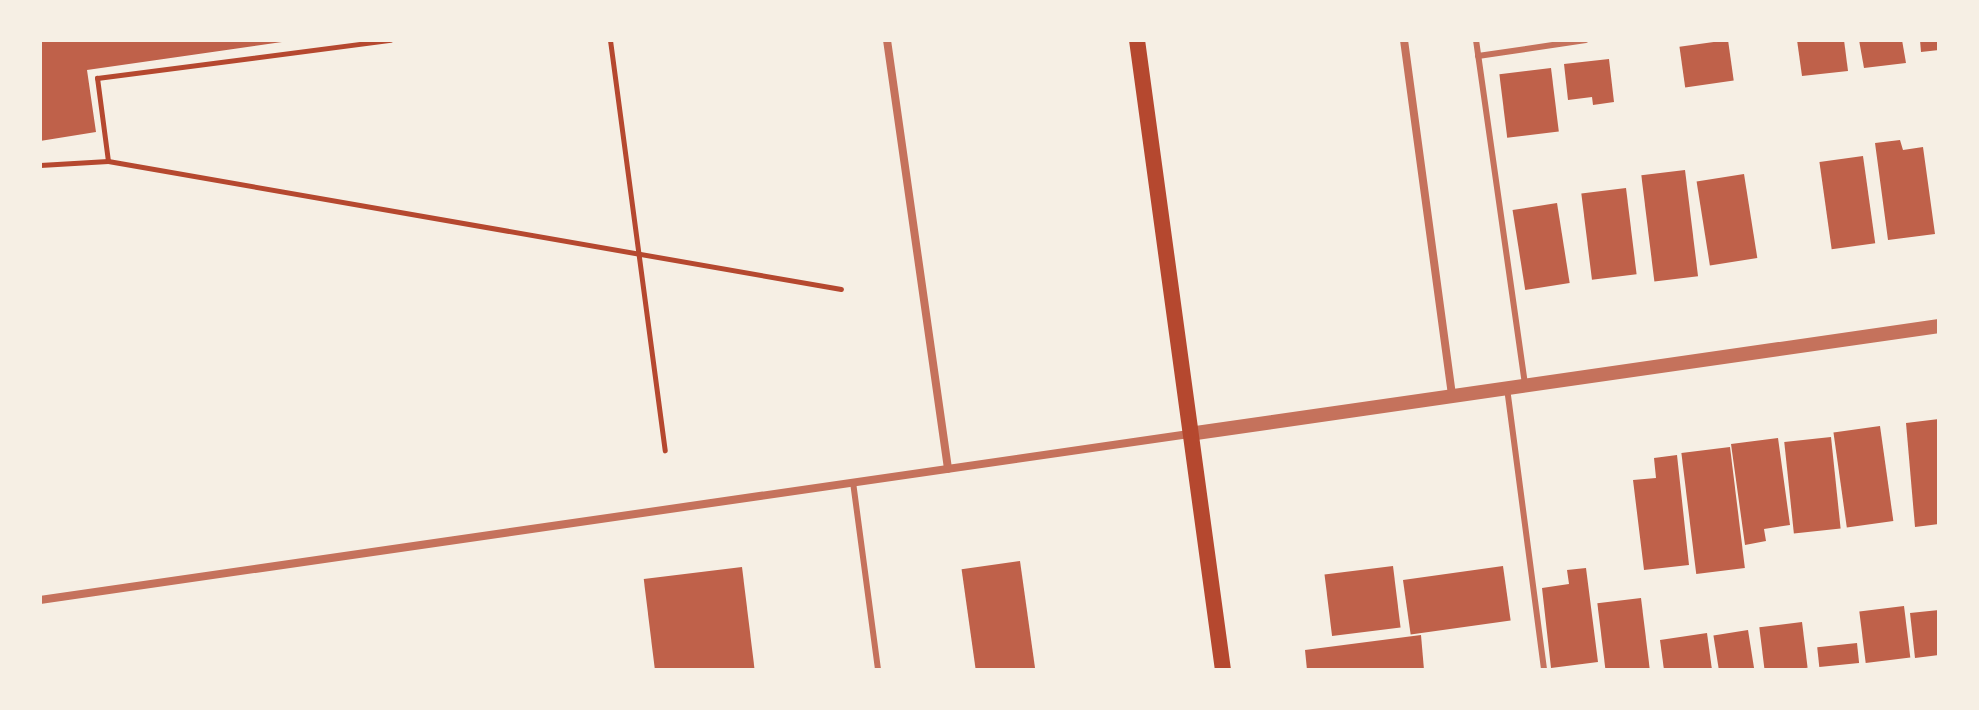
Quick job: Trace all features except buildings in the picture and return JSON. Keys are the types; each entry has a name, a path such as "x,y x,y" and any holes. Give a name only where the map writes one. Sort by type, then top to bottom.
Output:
{"main road":[{"path":"1137,40 1223,670"}],"street":[{"path":"887,40 948,469"},
{"path":"1404,40 1452,396"},
{"path":"40,600 1939,326"}],"lane":[{"path":"1476,40 1525,386"},
{"path":"1478,56 1586,40"},
{"path":"1507,388 1544,670"},
{"path":"853,482 878,670"}],"path":[{"path":"108,161 97,78 391,40"},
{"path":"610,40 665,450"},
{"path":"40,165 108,161 841,289"}]}
